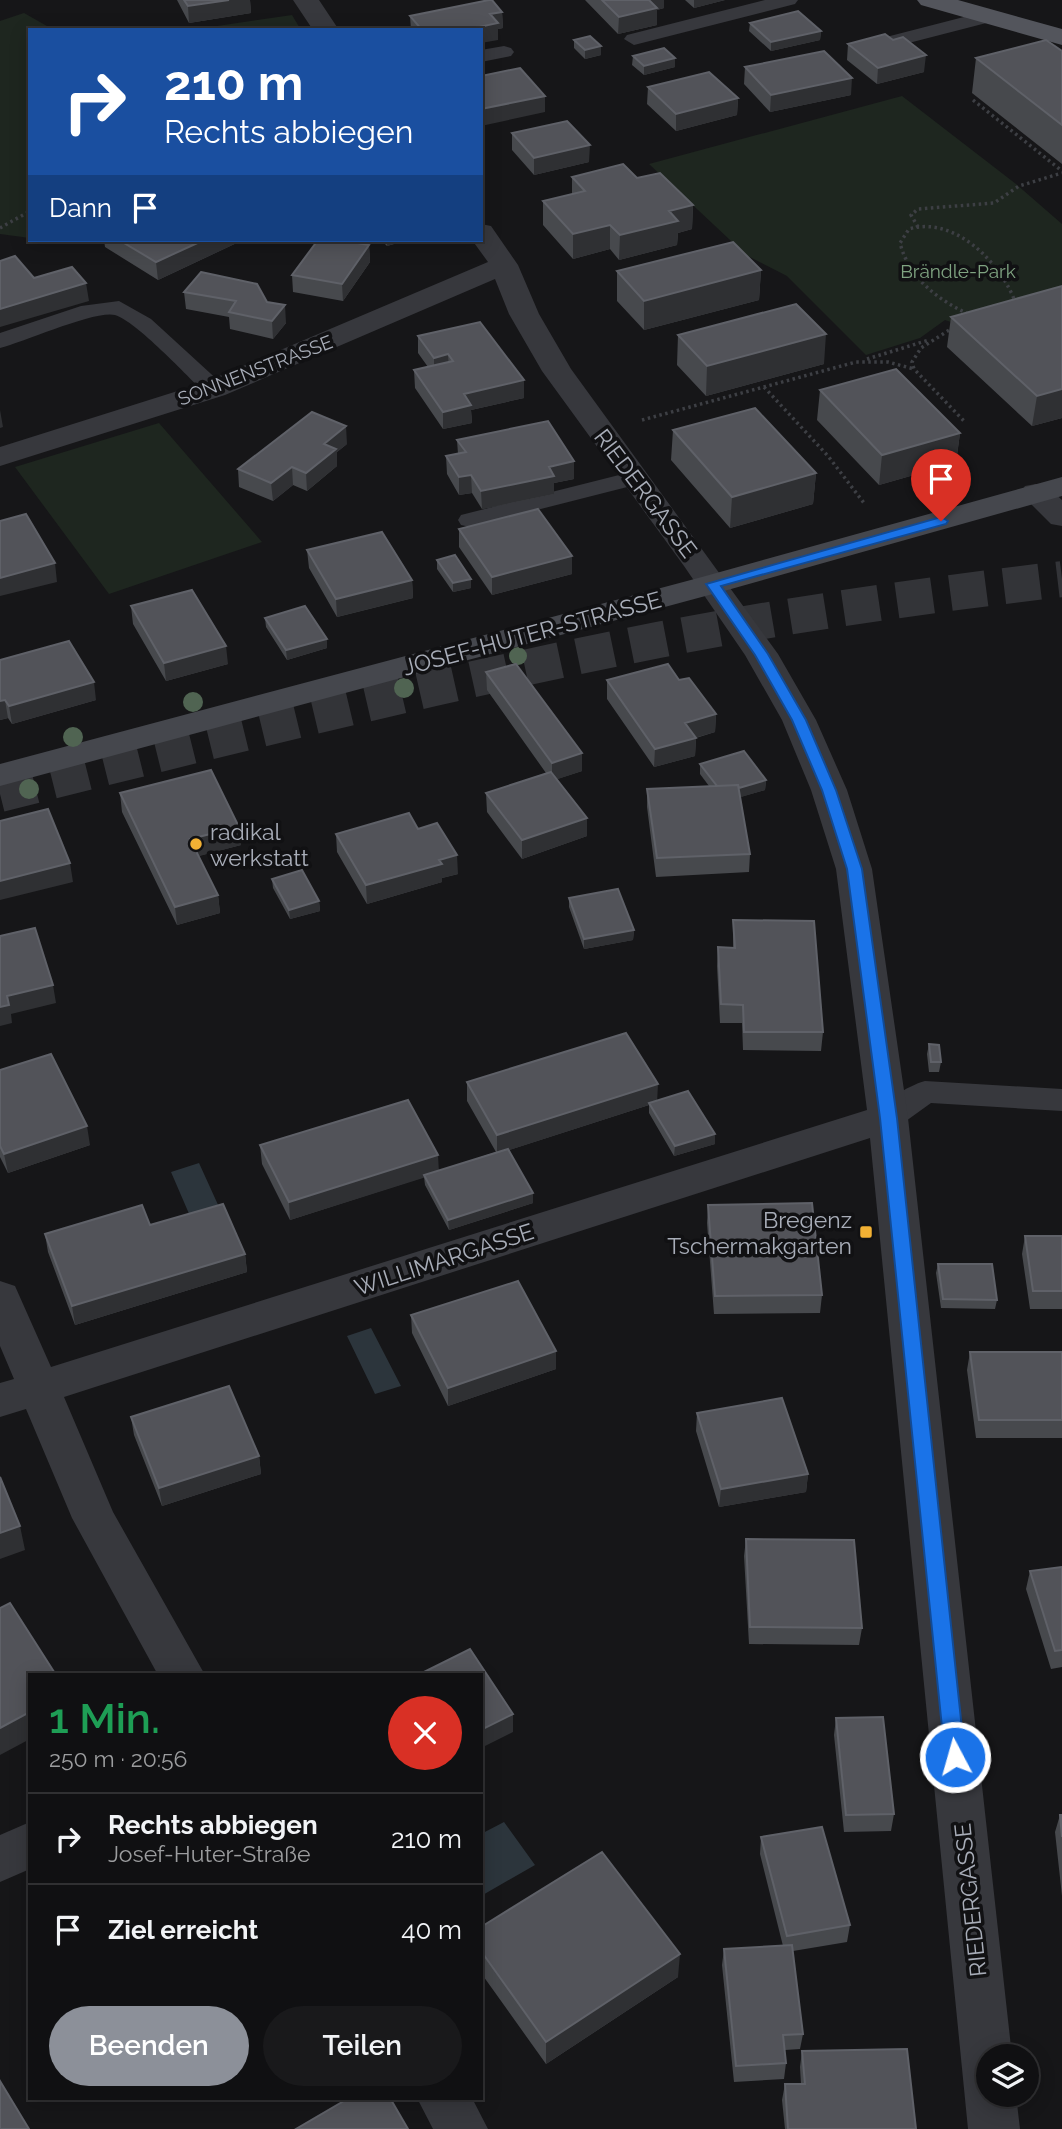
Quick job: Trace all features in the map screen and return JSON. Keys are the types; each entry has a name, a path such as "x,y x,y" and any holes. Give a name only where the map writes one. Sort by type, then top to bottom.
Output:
{"main road":[{"path":"930,0 1062,37"},
{"name":"JOSEF-HUTER-STRASSE","path":"0,775 713,584 1049,490"}],"street":[{"path":"306,0 325,28"},
{"name":"RIEDERGASSE","path":"483,235 504,265 524,314 557,371 761,654 799,720 833,803 855,869 888,1118 985,2044"},
{"name":"SONNENSTRASSE","path":"0,457 214,389 504,265"},
{"path":"1049,490 1062,517"},
{"name":"WILLIMARGASSE","path":"18,1395 888,1118"},
{"path":"0,1297 18,1395 94,1518 181,1673"},
{"path":"0,1860 28,1845"},
{"path":"444,2100 462,2129"},
{"path":"991,2107 993,2129"}],"lane":[{"path":"634,38 788,0"},
{"path":"862,49 991,16"},
{"path":"483,56 504,52"},
{"path":"0,341 89,311 119,308 143,324 214,389"},
{"path":"470,520 635,478"},
{"path":"888,1118 925,1092 1062,1100"}],"path":[{"path":"973,100 1062,172"},
{"path":"918,227 911,215 918,209 994,202 1019,186 1062,172"},
{"path":"0,228 28,212"},
{"path":"600,431 932,339 973,317 938,296 905,261 900,243 902,236 918,227 950,231 982,251 1009,281 1015,294 1014,310"},
{"path":"914,369 915,356 932,339"},
{"path":"856,362 888,362 914,369 964,421"},
{"path":"764,387 828,456 855,492 893,534"}],"green space":[{"path":"24,13 50,28 28,28 28,238 0,234 0,21"},
{"path":"292,15 300,28 204,28"},
{"name":"Brändle-Park","path":"902,96 1016,184 1062,224 1062,302 969,328 945,320 920,338 866,355 787,276 746,255 649,164"},
{"path":"159,423 262,542 109,594 15,467"}],"shaded area":[{"path":"199,1163 219,1207 190,1216 171,1172"},
{"path":"371,1328 401,1386 375,1394 347,1336"},
{"path":"504,1822 535,1865 483,1895 483,1833"}],"building":[{"path":"184,0 229,0 188,6"},
{"path":"489,0 502,12 490,14 498,23 474,28 420,28 410,16"},
{"path":"602,0 649,0 657,8 619,17"},
{"path":"798,11 821,31 771,42 750,23"},
{"path":"885,34 893,40 903,37 926,55 878,68 848,44"},
{"path":"590,36 601,46 585,50 574,40"},
{"path":"1046,40 1062,51 1062,125 976,58"},
{"path":"664,48 675,58 644,66 633,56"},
{"path":"824,51 852,78 771,95 745,67"},
{"path":"520,68 545,96 483,109 483,76"},
{"path":"709,72 738,98 676,114 648,87"},
{"path":"567,121 590,145 534,158 512,133"},
{"path":"623,164 637,178 660,173 693,205 669,211 678,221 620,235 610,225 573,234 543,201 585,191 572,177"},
{"path":"122,242 200,242 156,262"},
{"path":"317,242 369,245 342,284 292,275"},
{"path":"733,242 761,270 644,301 617,271"},
{"path":"15,256 34,278 72,267 86,283 0,309 0,261"},
{"path":"201,272 257,284 267,302 285,305 272,321 229,312 236,301 184,292"},
{"path":"1062,286 1062,389 1037,396 951,317"},
{"path":"796,304 826,334 707,366 678,335"},
{"path":"480,322 524,380 464,394 471,405 443,412 414,370 453,361 448,354 434,358 418,336"},
{"path":"896,369 960,433 882,455 820,390"},
{"path":"755,408 816,473 732,497 673,430"},
{"path":"312,412 346,426 324,444 336,449 306,473 292,467 271,483 238,469"},
{"path":"548,421 574,461 549,467 554,476 481,491 471,475 459,477 446,456 466,452 457,440"},
{"path":"538,509 572,556 492,577 459,529"},
{"path":"26,514 55,563 0,578 0,521"},
{"path":"382,532 412,580 336,599 307,550"},
{"path":"455,555 471,579 453,583 437,560"},
{"path":"192,590 226,646 164,663 131,606"},
{"path":"305,606 327,639 286,650 265,618"},
{"path":"69,641 94,682 9,706 5,700 0,701 0,660"},
{"path":"516,664 582,753 552,763 486,672"},
{"path":"668,664 679,680 689,678 716,714 685,723 696,738 655,749 607,680"},
{"path":"744,751 766,780 739,788 738,785 717,786 700,764"},
{"path":"211,770 239,827 190,839 218,895 175,907 120,793"},
{"path":"551,772 587,818 522,840 486,793"},
{"path":"738,785 750,854 657,858 647,789"},
{"path":"48,809 70,863 0,881 0,821"},
{"path":"409,813 418,829 437,823 457,855 439,860 442,864 366,885 336,834"},
{"path":"302,870 319,901 289,910 272,879"},
{"path":"618,889 634,930 584,939 569,898"},
{"path":"733,920 814,921 823,1032 744,1032 743,1005 721,1004 718,947 735,948"},
{"path":"35,928 53,985 7,996 9,1005 0,1007 0,936"},
{"path":"626,1033 658,1084 497,1135 467,1082"},
{"path":"929,1044 939,1045 941,1062 931,1062"},
{"path":"51,1054 87,1126 4,1154 0,1146 0,1070"},
{"path":"688,1091 715,1134 675,1146 649,1103"},
{"path":"408,1100 438,1155 289,1202 260,1145"},
{"path":"508,1149 533,1193 448,1220 424,1175"},
{"path":"812,1203 822,1295 715,1296 708,1205"},
{"path":"223,1204 245,1254 72,1306 45,1234 142,1205 150,1225"},
{"path":"1025,1236 1062,1236 1062,1291 1033,1291"},
{"path":"938,1264 992,1264 997,1300 943,1299"},
{"path":"518,1281 556,1351 448,1388 411,1315"},
{"path":"970,1352 1062,1352 1062,1420 979,1420"},
{"path":"229,1386 259,1456 159,1488 131,1417"},
{"path":"782,1398 808,1474 721,1489 697,1413"},
{"path":"0,1477 20,1526 0,1533"},
{"path":"746,1539 854,1540 862,1628 750,1627"},
{"path":"1062,1567 1062,1650 1055,1651 1030,1571"},
{"path":"10,1603 55,1673 28,1673 28,1713 0,1728 0,1608"},
{"path":"470,1649 513,1714 483,1729 483,1673 422,1673"},
{"path":"883,1717 894,1814 846,1815 836,1718"},
{"path":"822,1827 850,1925 787,1936 761,1837"},
{"path":"602,1852 680,1954 546,2042 483,1954 483,1926"},
{"path":"792,1945 803,2034 783,2035 786,2063 736,2066 724,1949"},
{"path":"907,2049 916,2129 788,2129 785,2084 805,2084 802,2051"},
{"path":"0,2081 29,2129 0,2129"},
{"path":"346,2100 391,2100 408,2129 296,2129"}],"tunnel":[{"path":"0,794 410,694 658,640 860,606 1062,579"}],"place":[{"name":"radikal werkstatt","path":"196,844"},
{"name":"Bregenz Tschermakgarten","path":"866,1232"}],"route":[{"path":"941,521 713,584 761,654 799,720 829,790 855,869 888,1118 955,1757"}]}
